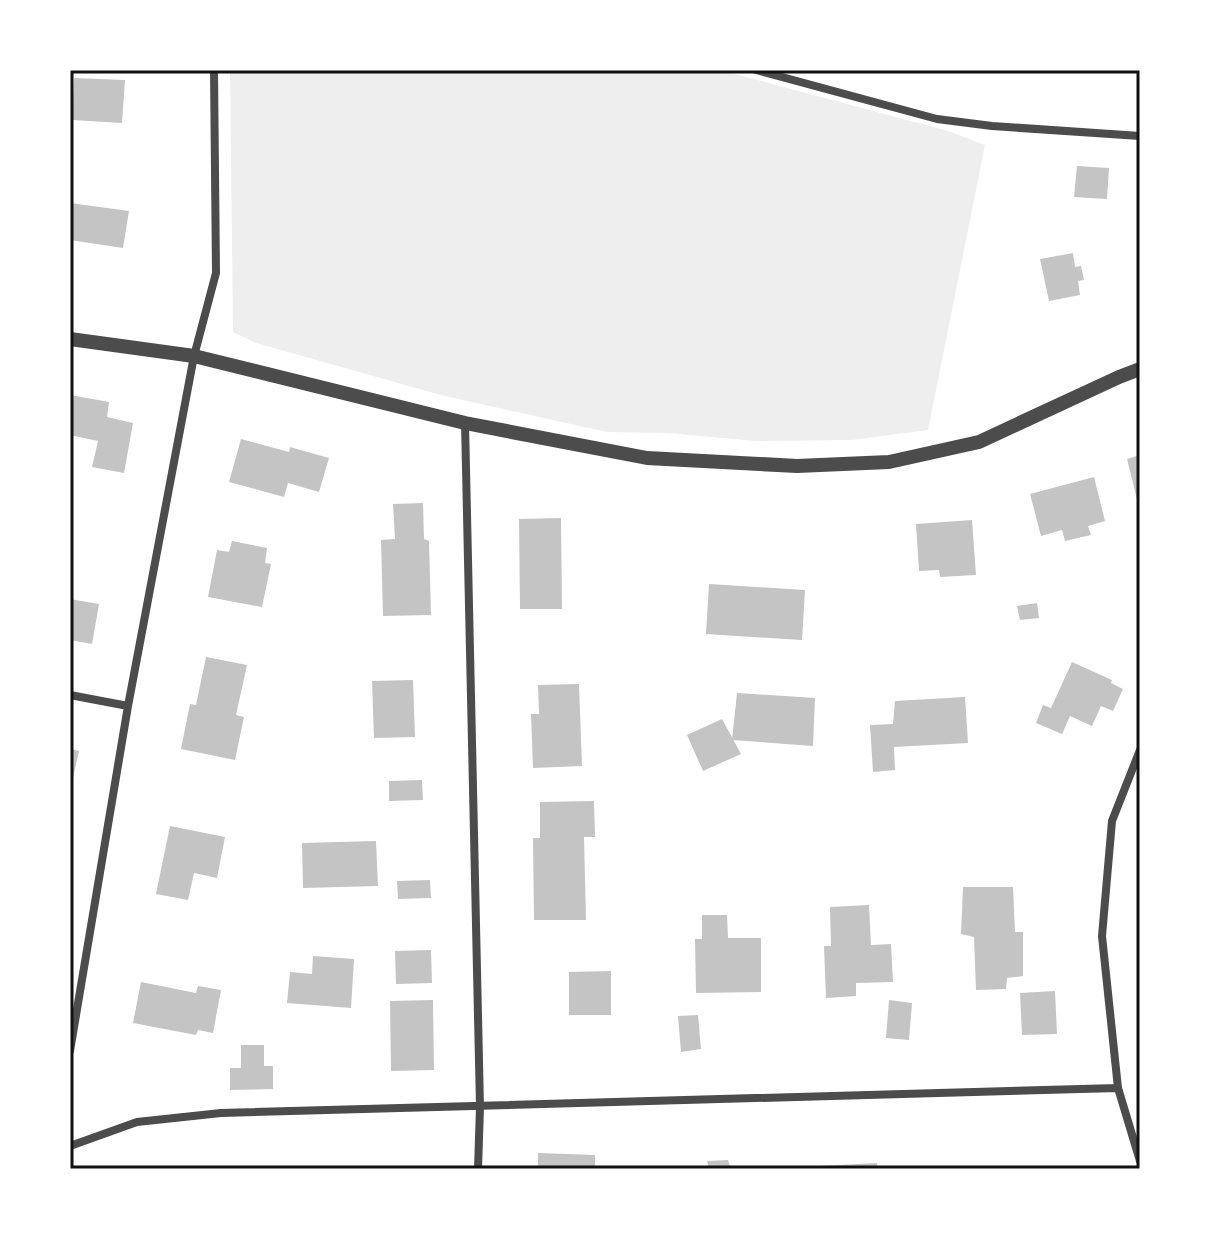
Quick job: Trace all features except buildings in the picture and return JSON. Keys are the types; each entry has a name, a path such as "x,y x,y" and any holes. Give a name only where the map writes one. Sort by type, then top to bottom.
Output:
{"street":[{"path":"70,1051 128,706 194,356 216,273 214,70"},
{"path":"756,70 937,119 1140,136"},
{"path":"70,339 194,356 465,423 647,458 797,466 889,462 979,442 1140,369"},
{"path":"465,423 480,1107 478,1169"},
{"path":"70,695 128,706"},
{"path":"1140,750 1112,821 1102,936 1118,1088 1140,1161"},
{"path":"70,1146 137,1122 221,1113 1118,1088"}],"shaded area":[{"path":"230,70 720,70 948,131 985,145 928,430 852,440 756,441 667,433 607,432 441,395 256,343 233,332"}]}
